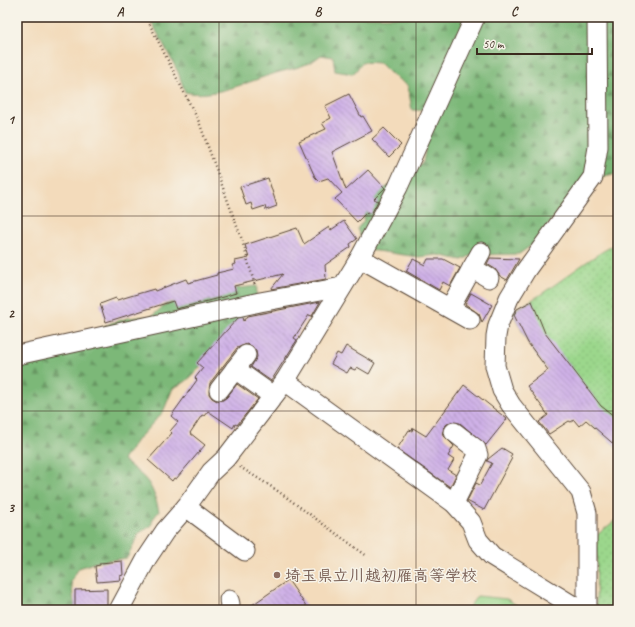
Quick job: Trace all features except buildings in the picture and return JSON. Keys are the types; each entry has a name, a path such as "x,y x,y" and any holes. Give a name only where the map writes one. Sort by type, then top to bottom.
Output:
{"street":[{"path":"119,610 147,558 165,531 186,507 211,472 226,458 285,381 360,258 398,187 476,17"},
{"path":"587,610 587,513 584,500 581,492 511,405 502,390 495,366 495,350 498,325 509,298 530,263 593,177 598,147 597,17"},
{"path":"450,308 481,252"},
{"path":"360,258 470,320"},
{"path":"472,268 490,278"},
{"path":"17,355 260,302 342,287"},
{"path":"219,390 246,355"},
{"path":"235,369 273,396"},
{"path":"285,381 454,503 471,522 478,540 492,556 580,610"},
{"path":"454,432 476,449 478,455 454,503"},
{"path":"186,507 245,551"}],"path":[{"path":"146,17 199,122 242,240 260,302"},
{"path":"226,458 275,488 367,556"}],"green space":[{"path":"149,17 618,17 618,173 604,176 566,201 535,243 519,254 472,255 462,260 438,255 418,257 370,250 363,242 357,229 364,220 364,212 379,191 408,177 423,162 426,146 437,111 412,110 408,86 391,74 380,63 363,62 353,74 335,71 333,57 321,55 305,65 231,88 196,94 185,92 178,72"},
{"path":"618,243 618,448 586,420 528,343 512,311 526,304 591,259"},
{"path":"257,286 256,300 193,375 185,382 173,388 163,412 138,439 123,460 147,481 153,492 159,511 153,519 151,526 139,533 127,558 97,562 79,568 71,581 75,610 17,610 17,352 86,337 111,323 128,318 152,316 165,305 174,302 179,308 224,297 231,289"},
{"path":"618,518 618,610 596,610 597,535"},
{"path":"477,596 507,599 524,610 467,610"}],"place":[{"name":"埼玉県立川越初雁高等学校","path":"277,575"}]}
